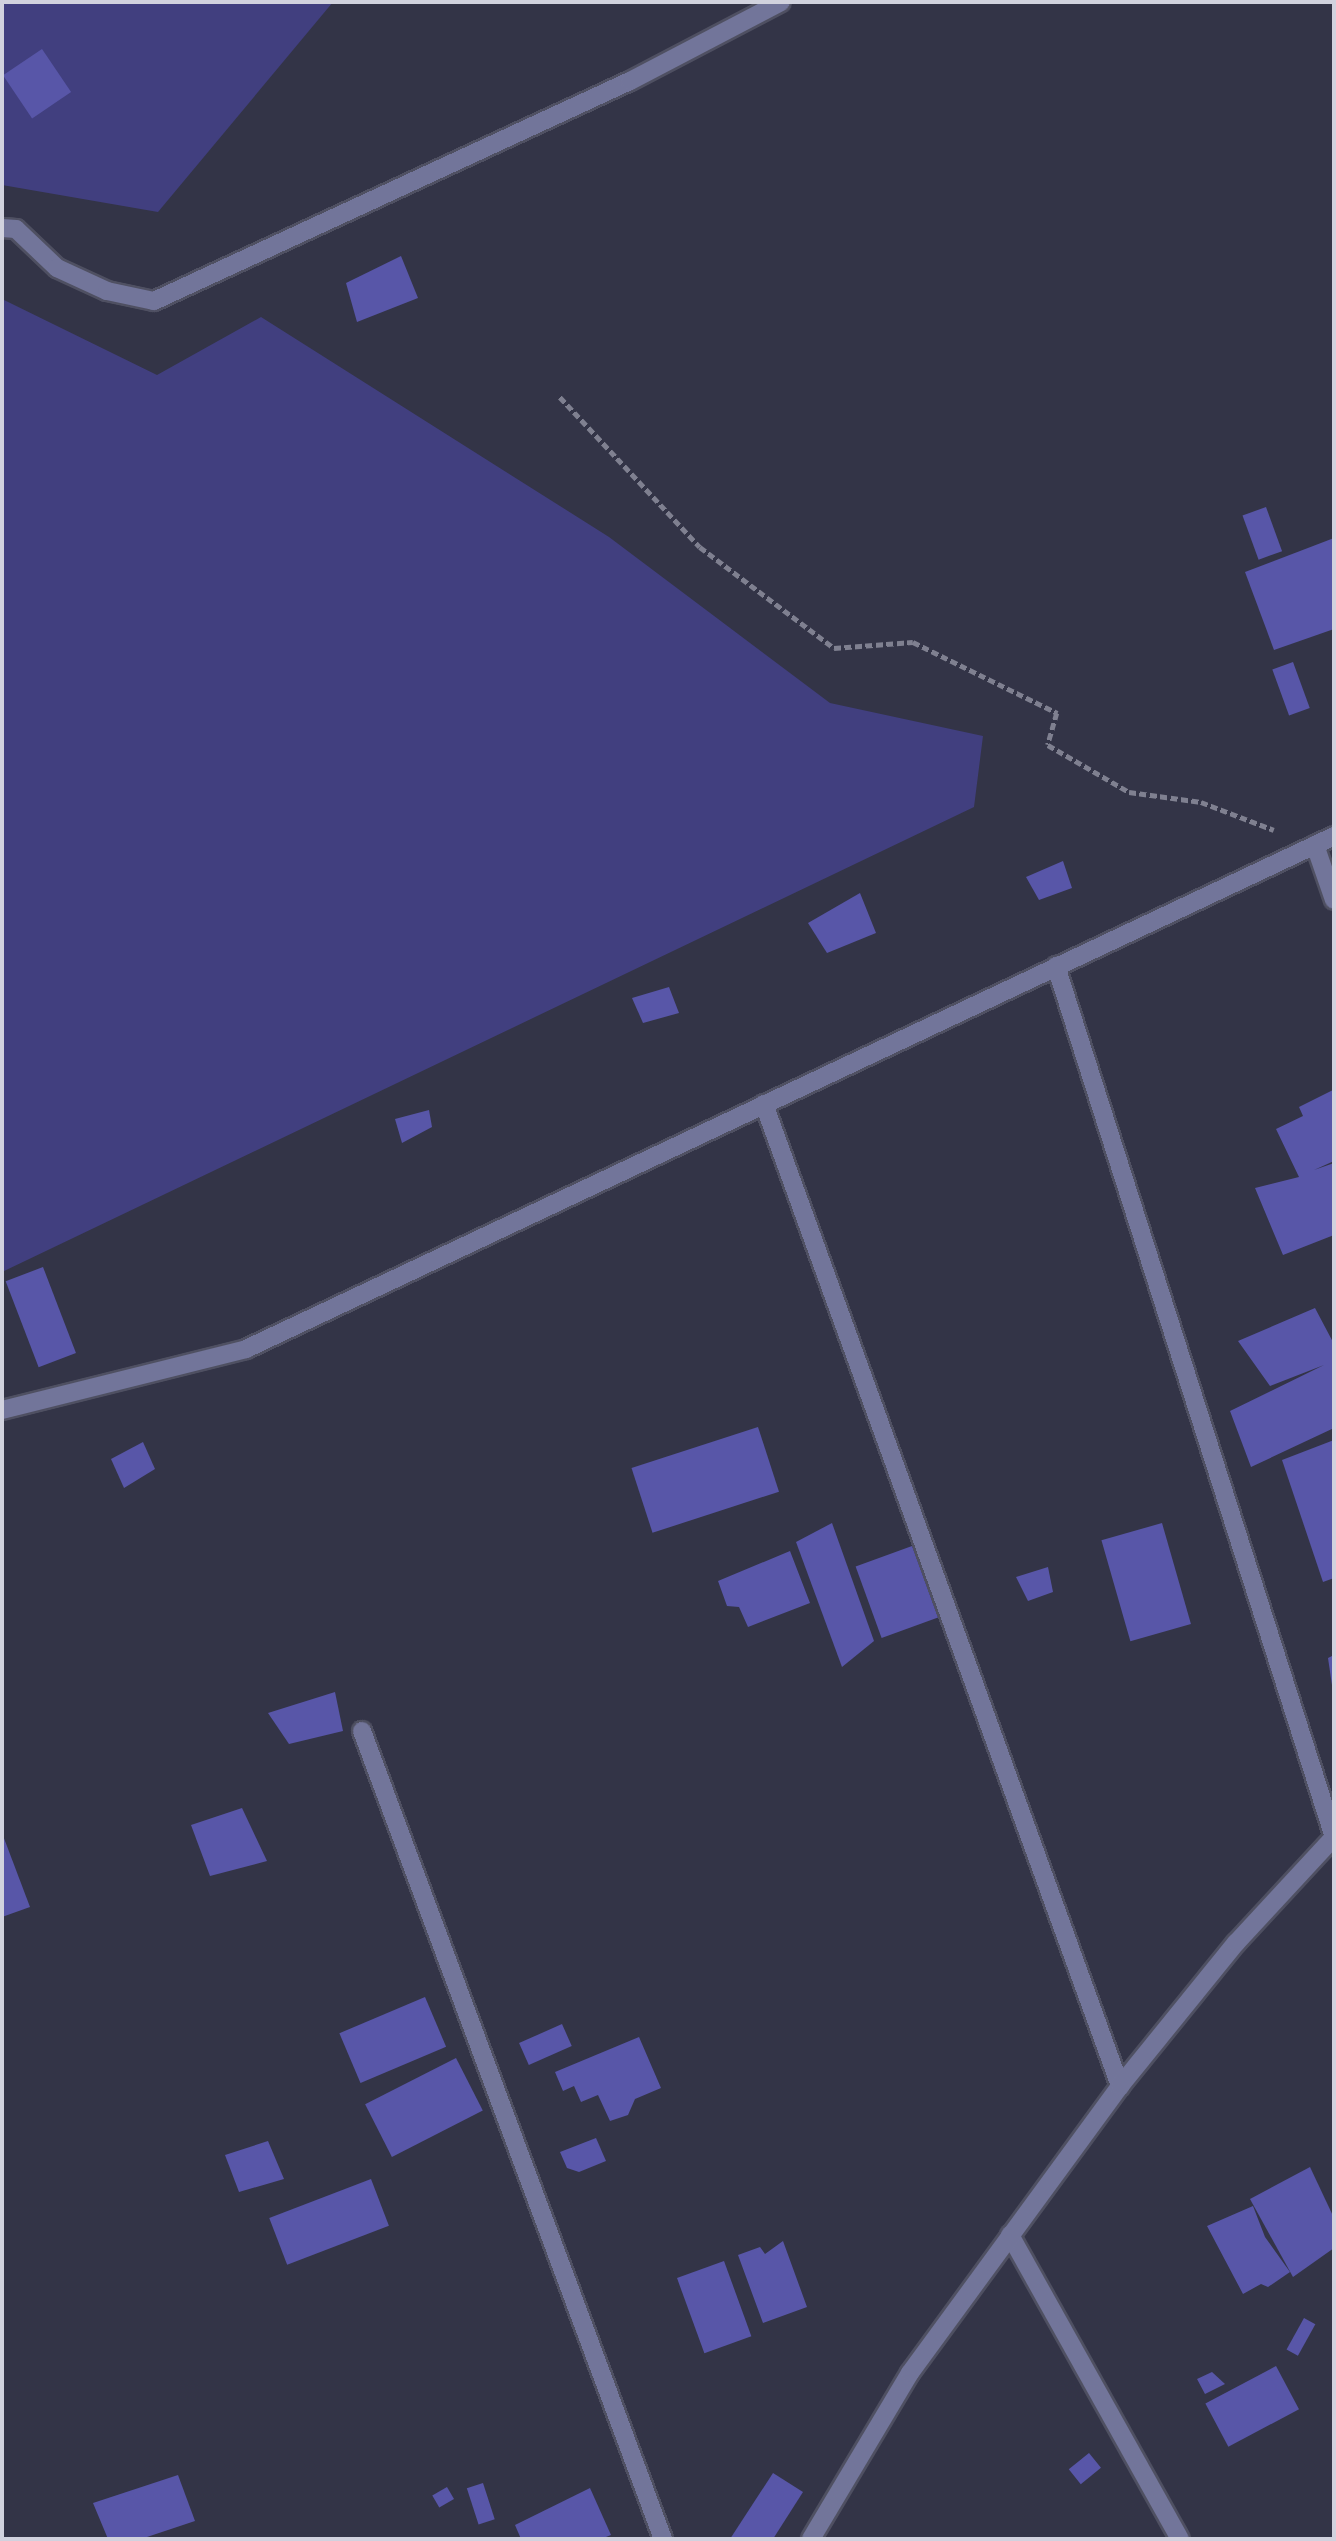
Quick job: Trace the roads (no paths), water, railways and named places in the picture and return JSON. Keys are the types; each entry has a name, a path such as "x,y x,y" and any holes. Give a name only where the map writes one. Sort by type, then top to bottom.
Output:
{"street":[{"path":"2,228 16,229 57,268 107,290 154,301 630,80 781,2"},
{"path":"2,1410 246,1349 1334,836"},
{"path":"1315,845 1334,901"},
{"path":"811,2539 910,2373 1120,2086 1236,1943 1334,1837 1056,966"},
{"path":"764,1104 1120,2086"},
{"path":"362,1731 663,2539"},
{"path":"1010,2235 1180,2539"}]}
